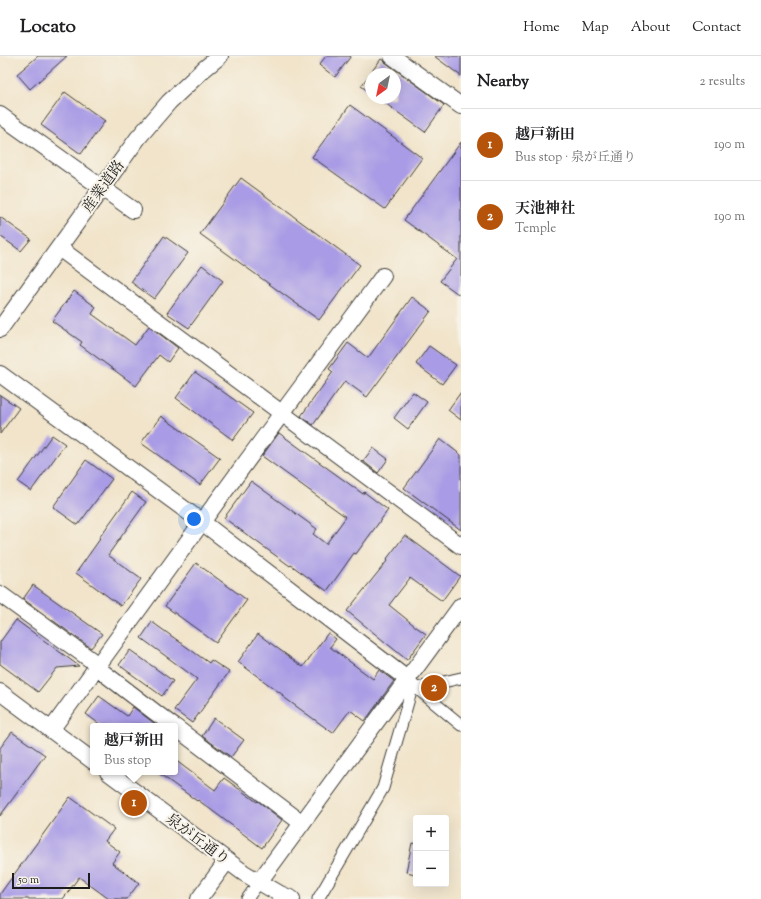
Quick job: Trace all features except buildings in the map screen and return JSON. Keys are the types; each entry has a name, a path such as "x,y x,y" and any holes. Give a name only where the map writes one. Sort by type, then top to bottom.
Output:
{"street":[{"name":"産業道路","path":"0,329 153,119 188,84 220,56"},
{"path":"392,56 461,106"},
{"path":"0,115 133,210"},
{"path":"59,248 461,546"},
{"path":"51,730 202,522 384,276"},
{"path":"0,374 202,522 412,684 461,725"},
{"path":"0,594 97,666 169,723"},
{"path":"247,899 302,823 412,684 455,619 461,606"},
{"path":"412,684 461,678"},
{"path":"318,899 383,788 412,684"},
{"path":"0,692 90,759"},
{"path":"178,730 302,823"},
{"name":"泉が丘通り","path":"112,775 227,861 259,882 292,899"},
{"path":"199,899 227,861"}],"place":[{"name":"天池神社","path":"434,688"},
{"name":"越戸新田","path":"134,803"}]}
